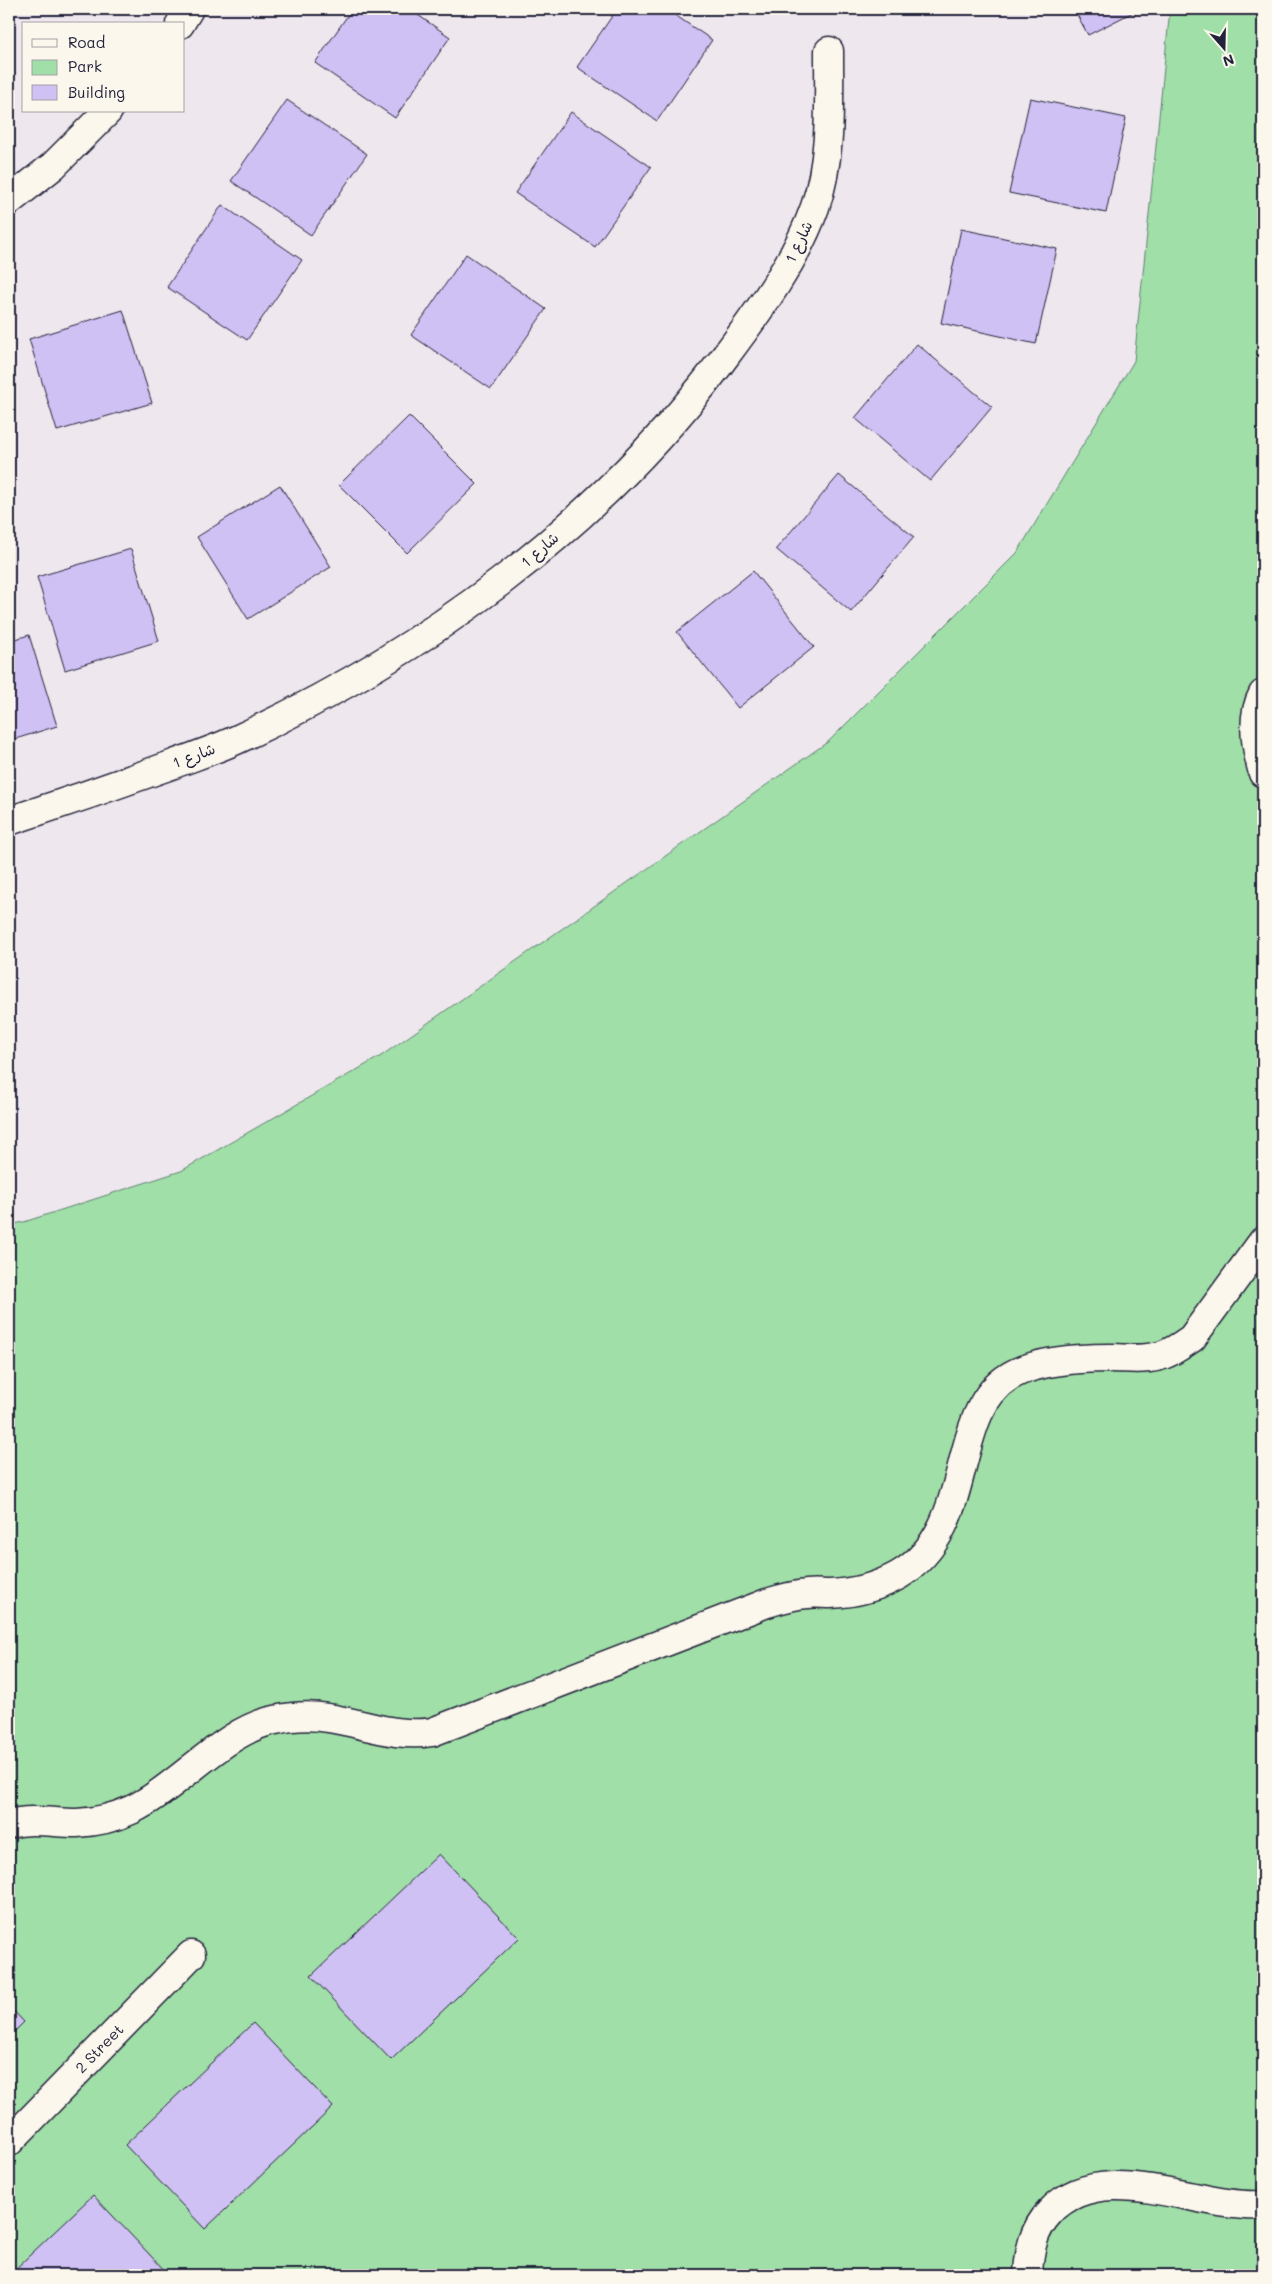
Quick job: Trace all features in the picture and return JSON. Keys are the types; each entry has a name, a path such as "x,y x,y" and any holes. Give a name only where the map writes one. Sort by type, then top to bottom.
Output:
{"street":[{"path":"181,22 189,9"},
{"name":"شارع 1","path":"9,821 105,789 234,741 335,690 432,632 523,565 608,490 687,406 753,320 790,264 816,206 828,143 829,51"},
{"path":"9,201 53,166 107,112"},
{"path":"1263,694 1260,700 1255,731 1263,773"},
{"path":"9,1824 24,1820 77,1823 104,1820 130,1810 156,1797 246,1730 272,1720 299,1716 328,1718 402,1733 432,1732 788,1596 855,1591 878,1585 906,1570 919,1560 935,1542 950,1508 975,1422 983,1404 995,1388 1010,1376 1028,1368 1066,1361 1161,1356 1178,1349 1192,1338 1263,1241"},
{"name":"2 Street","path":"9,2142 191,1955"},
{"path":"1028,2275 1031,2245 1041,2222 1058,2203 1080,2191 1105,2187 1138,2188 1170,2191 1234,2205 1263,2205"}],"green space":[{"path":"1170,9 1263,9 1263,2275 9,2275 9,1225 24,1222 181,1171 381,1056 829,741 1017,553 1134,361"}],"building":[{"path":"352,9 409,9 450,37 395,118 315,63"},
{"path":"617,9 666,9 712,40 657,121 577,67"},
{"path":"1074,9 1139,9 1088,35"},
{"path":"1030,98 1126,118 1106,213 1009,193"},
{"path":"287,100 367,154 311,235 231,181"},
{"path":"571,112 651,167 595,247 515,193"},
{"path":"222,205 302,260 247,340 167,287"},
{"path":"961,229 1057,249 1036,344 941,323"},
{"path":"466,254 546,309 491,389 411,335"},
{"path":"123,310 152,403 57,431 29,339"},
{"path":"917,344 992,407 930,481 855,418"},
{"path":"409,416 477,484 407,553 339,485"},
{"path":"839,475 914,537 851,612 776,549"},
{"path":"280,485 331,567 248,619 197,537"},
{"path":"131,549 159,641 65,670 37,577"},
{"path":"753,571 814,647 738,708 677,632"},
{"path":"29,635 57,726 9,741 9,641"},
{"path":"439,1854 519,1938 391,2060 311,1976"},
{"path":"9,2006 24,2022 9,2037"},
{"path":"253,2023 333,2107 205,2229 125,2145"},
{"path":"93,2195 169,2275 9,2275"}]}
